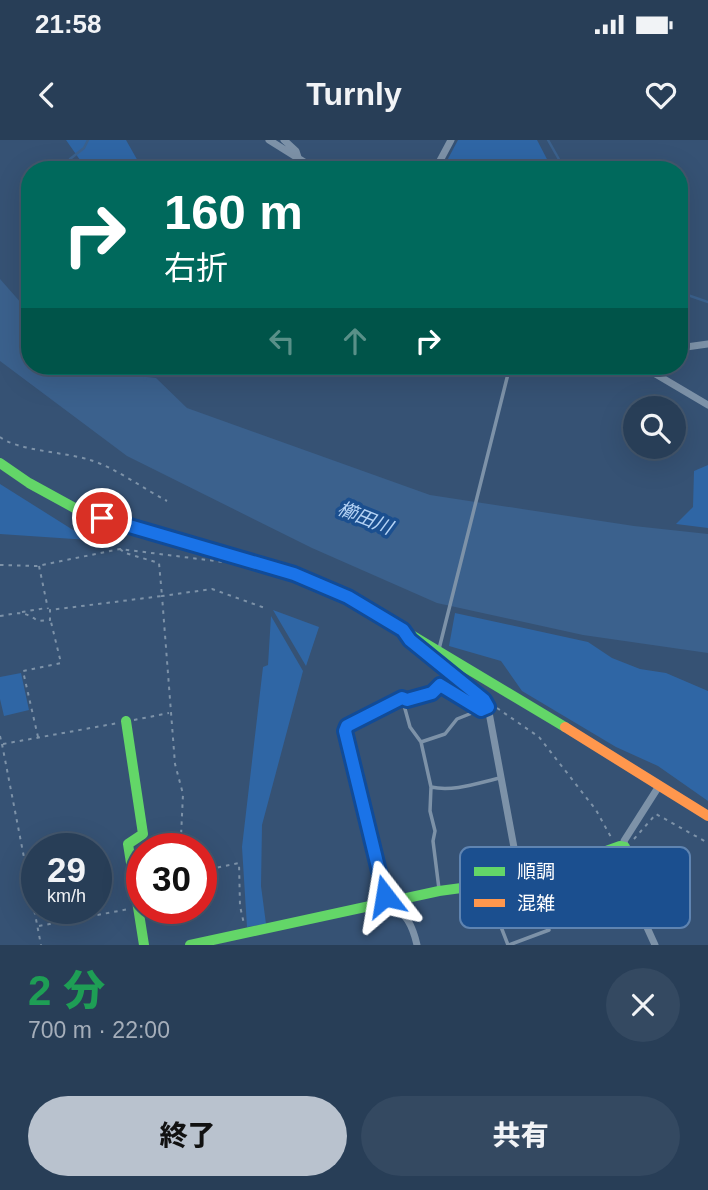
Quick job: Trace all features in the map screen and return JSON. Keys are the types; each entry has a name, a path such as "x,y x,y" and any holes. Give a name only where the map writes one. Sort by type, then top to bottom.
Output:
{"street":[{"path":"270,140 303,161"},
{"path":"284,140 296,151 298,158"},
{"path":"440,161 451,140"},
{"path":"688,347 708,344"},
{"path":"657,375 708,405"},
{"path":"0,463 29,483 80,511 294,574 348,597 403,630 439,647 708,816"},
{"path":"403,630 410,640 484,705 516,847"},
{"path":"388,904 345,731 347,726 402,698"},
{"path":"127,721 143,833"},
{"path":"623,846 659,786"},
{"path":"190,945 460,888"},
{"path":"388,904 396,907 410,921 417,945"},
{"path":"140,924 144,945"},
{"path":"647,928 654,945"}],"lane":[{"path":"439,647 508,375"},
{"path":"402,698 407,700 432,693 440,685 484,705"},
{"path":"402,698 410,727 421,742 431,787 430,811 435,831 433,841 439,891"},
{"path":"421,742 445,734 457,719 484,705"},
{"path":"431,787 453,788 500,778"},
{"path":"501,928 508,945 549,930 548,928"}],"path":[{"path":"0,437 28,447 90,460 167,501"},
{"path":"0,565 39,566 120,549 220,563 233,558"},
{"path":"120,549 159,563 176,764 183,794 181,833"},
{"path":"38,738 23,671 61,663 39,566"},
{"path":"0,616 212,589 265,608"},
{"path":"22,612 38,621 50,620"},
{"path":"484,705 539,737 596,810 609,836 623,846 656,814 708,842"},
{"path":"2,744 171,713"},
{"path":"0,736 41,945"},
{"path":"0,760 4,759"},
{"path":"217,868 239,863 240,906 246,933"},
{"path":"38,926 126,909"}],"shaded area":[{"path":"66,140 126,140 138,161 81,161"},
{"path":"458,140 537,140 548,161 447,161"},
{"path":"708,465 708,528 676,524 693,507 694,471"},
{"path":"0,484 89,540 0,534"},
{"path":"273,610 319,627 306,666"},
{"path":"455,613 588,642 612,658 640,669 666,673 708,691 708,801 658,766 616,747 522,691 501,661 449,646"},
{"path":"271,616 303,671 262,825 261,886 266,924 247,927 242,847 263,667 268,665"},
{"path":"21,673 29,710 4,716 0,699 0,677"}],"water":[{"name":"櫛田川","path":"0,279 21,303 21,375 129,375 156,378 187,408 430,495 634,526 708,534 708,653 583,635 437,603 312,548 127,456 0,361"}],"waterway":[{"path":"71,161 70,159 84,148 88,140"},
{"path":"548,140 560,161"},
{"path":"688,295 708,302"},
{"path":"145,375 145,380"}],"traffic: fast":[{"path":"0,463 29,483 80,511 294,574 348,597 565,727"},
{"path":"126,721 143,834 128,844 144,945"},
{"path":"617,847 625,847"},
{"path":"190,945 460,888"}],"traffic: slow":[{"path":"565,727 708,816"}],"route":[{"path":"102,518 233,558 260,563 348,597 403,630 410,640 484,700 488,707 481,710 440,685 432,693 407,700 402,698 347,726 345,731 385,896"}]}
